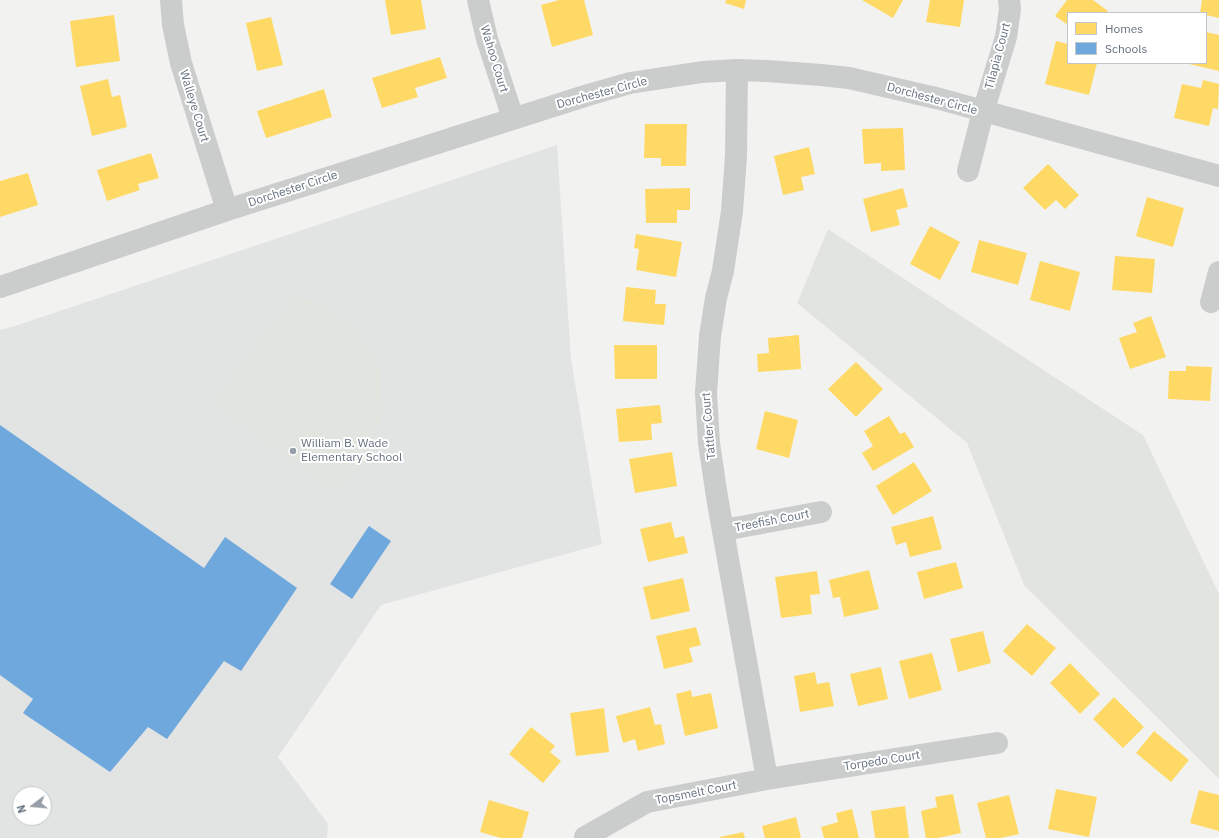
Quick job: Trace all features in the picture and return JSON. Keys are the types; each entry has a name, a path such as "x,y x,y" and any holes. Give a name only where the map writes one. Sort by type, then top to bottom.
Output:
{"street":[{"name":"Walleye Court","path":"171,0 176,38 183,69 227,210"},
{"name":"Wahoo Court","path":"478,0 487,39 512,118"},
{"name":"Tilapia Court","path":"968,171 983,112 1006,37 1010,9 1009,0"},
{"name":"Dorchester Circle","path":"0,287 227,210 512,118 630,83 702,72 737,70 799,73 849,78 940,100 1219,176"},
{"name":"Tattler Court","path":"737,70 736,156 732,211 723,271 716,298 710,336 706,393 709,442 767,780"},
{"path":"1211,302 1219,272"},
{"name":"Treefish Court","path":"724,530 821,512"},
{"name":"Torpedo Court","path":"767,780 997,743"},
{"name":"Topsmelt Court","path":"585,837 647,802 767,780"}],"shaded area":[{"name":"William B. Wade Elementary School","path":"557,145 571,359 602,544 381,605 278,757 328,824 327,838 0,838 0,330"},
{"path":"828,229 1143,435 1219,594 1219,779 1024,585 967,443 797,303"},
{"path":"294,297 323,305 352,327 379,366 382,413 361,467 334,490 219,408 217,396"}],"building: Homes":[{"path":"385,0 421,0 426,29 391,35"},
{"path":"559,0 584,0 593,35 552,47 541,5"},
{"path":"726,0 746,0 744,9 725,3"},
{"path":"862,0 903,0 893,18"},
{"path":"930,0 964,0 960,27 926,22"},
{"path":"1067,0 1093,0 1108,11 1067,12 1067,24 1055,16"},
{"path":"1202,0 1219,0 1219,18 1207,15 1207,12 1200,12"},
{"path":"114,15 120,61 76,67 70,21"},
{"path":"271,17 283,65 257,71 246,23"},
{"path":"1207,32 1219,35 1219,71 1189,64 1207,64"},
{"path":"1056,41 1067,44 1067,64 1097,64 1089,95 1045,84"},
{"path":"440,57 447,78 415,88 418,97 382,108 372,78"},
{"path":"108,79 112,97 120,95 127,127 92,136 80,86"},
{"path":"1203,80 1219,84 1218,109 1213,108 1209,126 1174,118 1182,84 1201,88"},
{"path":"324,89 332,117 266,138 257,111"},
{"path":"645,124 687,124 686,166 661,166 661,158 644,158"},
{"path":"903,128 905,170 881,171 881,163 864,164 862,129"},
{"path":"809,147 815,174 801,177 804,190 783,195 774,156"},
{"path":"151,153 159,178 138,184 140,190 107,201 97,170"},
{"path":"1048,164 1079,195 1065,209 1056,200 1045,210 1023,188"},
{"path":"28,173 38,205 0,217 0,181"},
{"path":"690,188 690,210 677,210 677,223 646,223 645,189"},
{"path":"903,188 908,207 896,210 900,225 871,232 863,199"},
{"path":"1147,197 1184,208 1173,247 1136,236"},
{"path":"930,226 960,242 940,280 910,264"},
{"path":"636,234 682,242 676,277 636,270 639,249 634,248"},
{"path":"979,240 1027,253 1018,285 971,272"},
{"path":"1115,256 1155,259 1152,293 1112,290"},
{"path":"1040,261 1080,272 1070,311 1030,300"},
{"path":"626,287 656,290 655,304 666,304 664,325 623,321"},
{"path":"1151,316 1166,357 1130,369 1119,338 1137,332 1133,323"},
{"path":"799,335 801,369 758,372 757,354 769,353 768,338"},
{"path":"614,345 657,345 657,379 615,379"},
{"path":"856,362 883,389 856,417 828,389"},
{"path":"1186,366 1212,367 1210,401 1168,399 1169,371 1186,371"},
{"path":"660,405 662,423 651,424 652,440 619,442 616,409"},
{"path":"765,411 798,420 789,458 756,449"},
{"path":"889,416 900,434 905,432 914,447 873,471 862,453 873,446 864,431"},
{"path":"672,452 677,486 635,493 629,459"},
{"path":"914,462 932,491 893,515 876,486"},
{"path":"933,516 942,549 910,557 906,542 896,545 891,527"},
{"path":"671,522 675,538 684,536 688,553 648,562 640,529"},
{"path":"956,562 963,588 924,599 917,572"},
{"path":"869,570 879,609 844,617 840,597 833,598 829,580"},
{"path":"817,571 820,594 810,595 812,614 781,618 775,577"},
{"path":"683,578 690,611 651,620 643,587"},
{"path":"1027,624 1056,648 1032,676 1003,651"},
{"path":"696,627 701,645 689,648 693,662 664,669 656,636"},
{"path":"983,631 991,663 958,672 950,639"},
{"path":"932,653 942,690 909,699 899,661"},
{"path":"1070,663 1100,694 1080,714 1050,683"},
{"path":"881,667 888,699 858,706 850,674"},
{"path":"815,672 817,684 829,682 834,706 800,712 794,676"},
{"path":"691,690 692,697 711,693 718,728 685,736 676,694"},
{"path":"1114,697 1144,727 1123,748 1093,719"},
{"path":"650,707 655,725 661,724 665,744 638,751 635,739 623,743 616,716"},
{"path":"604,708 609,752 576,756 570,713"},
{"path":"531,727 555,746 550,752 561,761 543,783 509,754"},
{"path":"1154,731 1189,760 1171,782 1136,753"},
{"path":"1056,789 1097,797 1089,837 1048,829"},
{"path":"1199,790 1219,795 1219,831 1190,823"},
{"path":"953,794 961,833 938,838 926,838 921,811 937,807 935,797"},
{"path":"1009,795 1019,834 1001,838 986,838 977,803"},
{"path":"489,800 529,812 522,838 501,838 480,832"},
{"path":"905,806 909,838 875,838 871,811"},
{"path":"852,809 859,838 824,838 821,827 838,822 836,813"},
{"path":"796,817 801,838 765,838 762,826"},
{"path":"743,832 745,838 720,838 720,837"}],"building: Schools":[{"path":"0,425 204,568 225,537 297,588 241,671 224,661 167,739 148,727 110,772 23,713 33,699 0,675"},
{"path":"369,526 391,541 352,599 330,584"}],"place":[{"name":"William B. Wade Elementary School","path":"293,451"}]}
